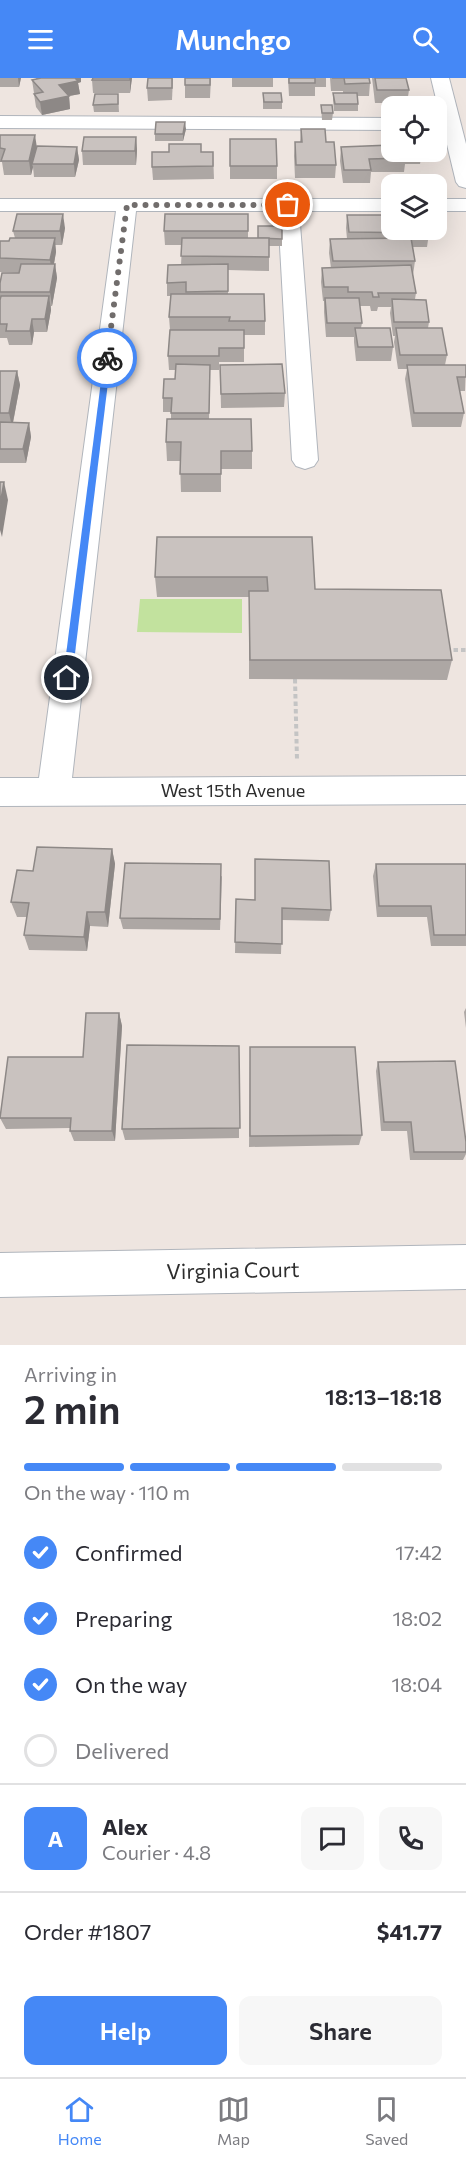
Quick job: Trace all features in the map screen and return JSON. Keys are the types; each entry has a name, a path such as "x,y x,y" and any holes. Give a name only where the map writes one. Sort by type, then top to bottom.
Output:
{"street":[{"path":"440,78 442,96"},
{"path":"0,122 381,124"},
{"path":"447,132 466,182"},
{"path":"0,205 381,205"},
{"path":"54,792 85,526 127,205"},
{"path":"288,205 305,460"},
{"path":"447,205 466,205"},
{"name":"West 15th Avenue","path":"0,792 466,790"},
{"name":"Virginia Court","path":"0,1275 466,1267"}],"path":[{"path":"442,650 466,651"},
{"path":"295,680 297,764"}],"green space":[{"path":"140,599 242,599 242,633 137,632"}],"building":[{"path":"75,78 78,81 59,85 69,96 40,102 34,94 43,92 32,80"},
{"path":"93,78 130,78 130,80 92,80"},
{"path":"148,78 172,78 172,88 147,88"},
{"path":"185,78 210,78 210,85 185,85"},
{"path":"289,78 315,78 315,83 289,83"},
{"path":"344,78 369,78 370,83 345,84"},
{"path":"375,78 406,78 409,90 377,90"},
{"path":"263,93 281,93 282,102 264,102"},
{"path":"333,93 357,93 358,104 335,104"},
{"path":"95,94 118,94 118,104 93,105"},
{"path":"321,105 332,105 333,113 322,113"},
{"path":"156,122 185,122 183,134 155,134"},
{"path":"301,129 325,129 326,142 334,142 336,165 296,165 295,142 302,142"},
{"path":"0,135 35,135 29,161 1,161 5,149 0,148"},
{"path":"84,137 136,137 135,151 82,151"},
{"path":"230,139 276,139 277,166 230,166"},
{"path":"169,144 201,144 201,152 213,152 213,166 152,167 152,152 169,152"},
{"path":"381,145 381,159 369,159 371,170 344,170 341,147"},
{"path":"37,146 77,147 74,164 32,164"},
{"path":"17,214 63,214 60,231 13,231"},
{"path":"165,214 248,214 248,231 164,231"},
{"path":"347,215 381,215 381,232 349,232"},
{"path":"258,226 282,226 282,239 258,238"},
{"path":"10,238 55,238 50,260 0,258 0,241 9,241"},
{"path":"182,238 269,238 269,257 181,256"},
{"path":"330,239 411,240 415,261 333,261"},
{"path":"21,264 55,264 50,292 0,292 2,273 19,273"},
{"path":"228,264 228,291 186,292 186,282 167,283 168,265"},
{"path":"411,265 416,293 378,293 379,297 373,297 372,292 348,292 348,287 324,287 322,268"},
{"path":"171,294 264,294 265,321 229,321 230,317 169,317"},
{"path":"1,296 49,296 45,319 32,319 30,331 6,331 7,324 0,324"},
{"path":"325,298 359,298 362,323 327,323"},
{"path":"392,299 426,300 429,322 394,322"},
{"path":"355,328 390,328 393,347 358,347"},
{"path":"396,328 442,328 447,355 400,355"},
{"path":"170,330 244,330 244,348 219,348 219,356 168,356"},
{"path":"176,364 210,365 209,413 171,413 172,398 163,398 164,379 175,379"},
{"path":"282,364 285,393 221,394 220,365"},
{"path":"407,365 466,365 466,377 457,377 464,413 414,413"},
{"path":"0,371 17,371 9,413 0,413"},
{"path":"167,419 251,419 252,451 221,451 221,474 180,474 181,442 166,442"},
{"path":"0,422 29,423 23,449 0,449"},
{"path":"0,482 4,482 0,505"},
{"path":"157,537 312,537 315,589 441,590 452,660 250,660 249,591 268,591 267,577 155,577"},
{"path":"37,847 112,849 105,912 87,912 84,937 24,935 29,903 11,902 17,870 33,871"},
{"path":"255,859 329,861 331,910 282,908 282,944 235,942 236,899 255,900"},
{"path":"125,863 221,864 220,919 120,918"},
{"path":"376,864 466,864 466,935 434,935 431,906 379,906"},
{"path":"86,1013 119,1013 112,1131 70,1131 71,1118 0,1118 8,1057 83,1057"},
{"path":"127,1045 239,1046 240,1128 122,1129"},
{"path":"250,1047 355,1047 362,1135 250,1136"},
{"path":"455,1061 466,1152 414,1152 411,1122 384,1122 378,1062"}],"way so far":[{"path":"107,358 127,205 288,205"}],"route":[{"path":"67,678 107,358"}]}
